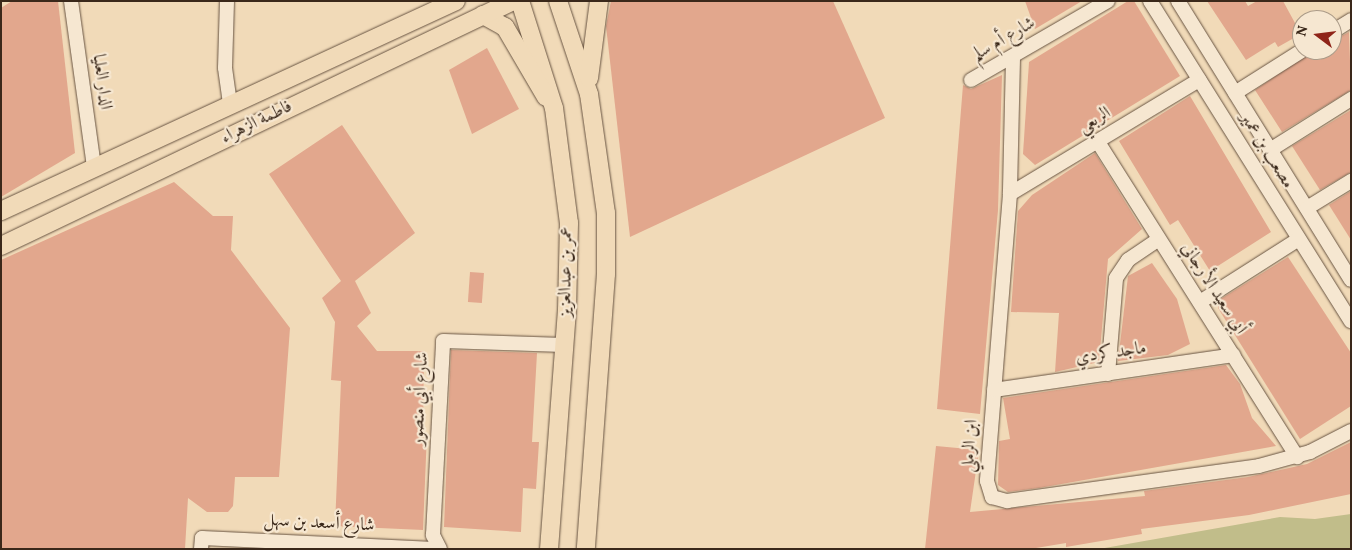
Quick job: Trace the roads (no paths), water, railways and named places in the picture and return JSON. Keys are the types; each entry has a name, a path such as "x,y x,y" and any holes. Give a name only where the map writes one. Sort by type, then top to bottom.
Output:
{"main road":[{"name":"فاطمة الزهراء","path":"1,246 514,1"},
{"name":"عمر بن عبدالعزيز","path":"520,1 554,108 568,223 564,345 549,549"},
{"name":"عمر بن عبدالعزيز","path":"558,1 589,94 603,176 607,244 586,549"},
{"path":"589,94 592,34 599,1"},
{"path":"1,211 454,2"},
{"path":"483,15 505,27 554,108"}],"street":[{"name":"الدار العليا","path":"71,1 94,167"},
{"path":"227,1 225,68 230,104"},
{"name":"شارع أم سلم","path":"971,80 1013,58 1108,1"},
{"name":"مصعب بن عمير","path":"1150,1 1351,321"},
{"name":"مصعب بن عمير","path":"1178,1 1307,208 1347,265 1351,280"},
{"path":"1235,93 1292,57"},
{"name":"ابن الرملي","path":"1013,58 1010,194 987,487 1002,501 1259,466 1297,457 1351,431"},
{"name":"الربعي","path":"1010,194 1199,80"},
{"path":"1270,150 1351,98"},
{"name":"أبي سعيد الأرجاني","path":"1098,142 1297,457"},
{"path":"1307,208 1351,181"},
{"path":"1108,374 1116,278 1128,260 1159,239"},
{"path":"1200,302 1299,239"},
{"path":"1325,280 1347,265"},
{"name":"شارع أبي منصور","path":"440,549 433,535 444,341 564,345"},
{"name":"ماجد كردي","path":"994,390 1233,355"},
{"name":"شارع أسعد بن سهل","path":"201,543 434,549"}]}
